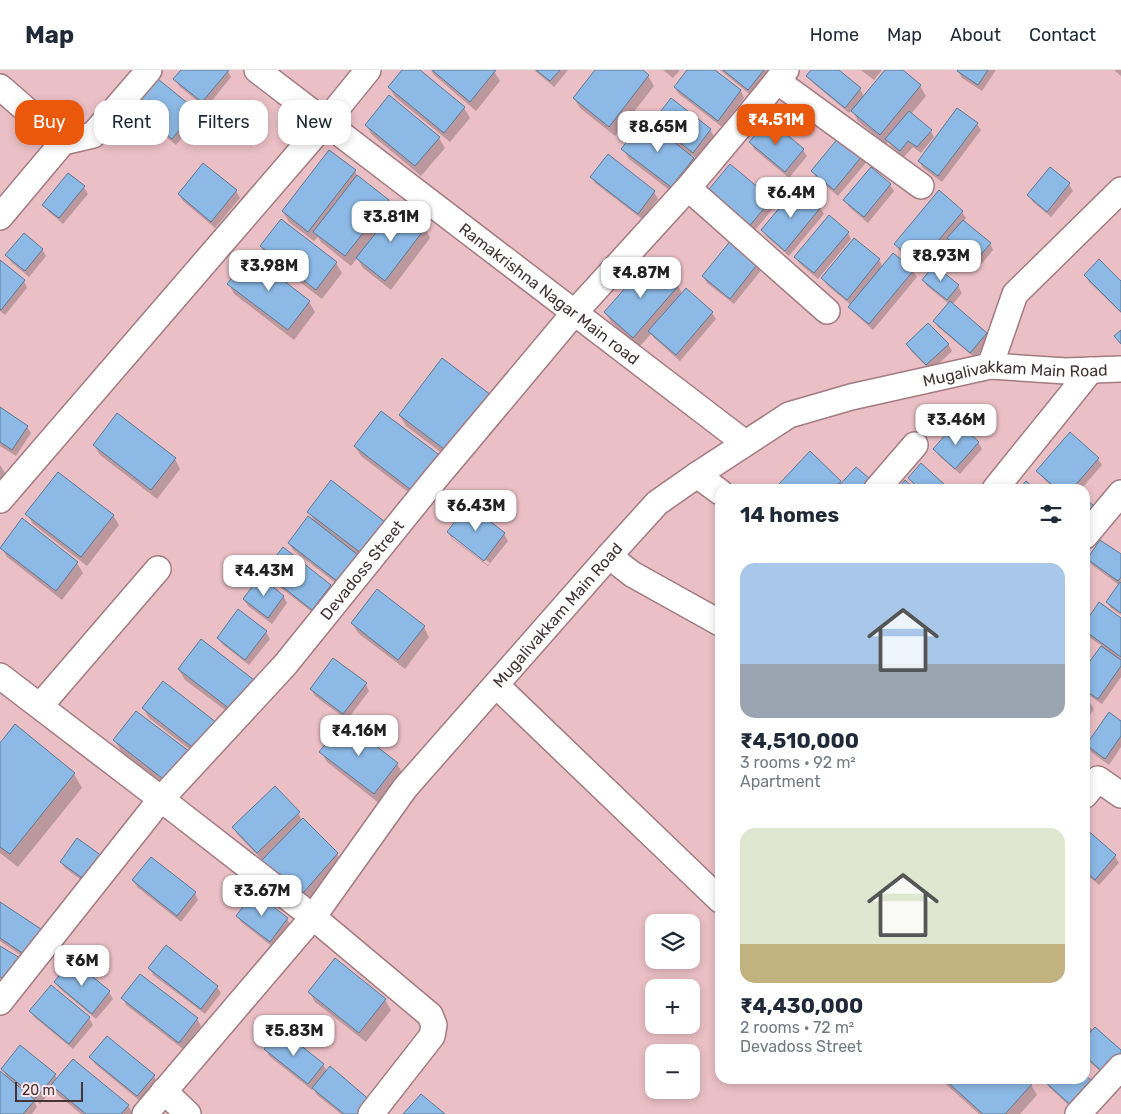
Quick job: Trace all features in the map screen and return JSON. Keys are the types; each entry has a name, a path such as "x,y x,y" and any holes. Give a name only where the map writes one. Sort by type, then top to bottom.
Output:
{"street":[{"path":"84,137 93,135 149,70"},
{"name":"Ramakrishna Nagar Main road","path":"257,70 296,100"},
{"path":"343,100 368,70"},
{"path":"782,75 921,186"},
{"name":"Devadoss Street","path":"0,1002 161,799 285,665 442,471 575,312 688,188 782,75"},
{"path":"0,87 15,100"},
{"name":"Ramakrishna Nagar Main road","path":"351,142 745,443"},
{"path":"0,217 60,145"},
{"path":"0,500 305,145"},
{"path":"688,188 827,311"},
{"path":"990,366 1015,294 1121,190"},
{"name":"Mugalivakkam Main Road","path":"145,1114 313,917 405,788 657,503 696,474 789,415 851,397 990,366 1066,371 1121,369"},
{"path":"999,484 1091,370"},
{"path":"881,484 915,445"},
{"path":"696,474 715,488"},
{"path":"1090,530 1121,493"},
{"path":"609,556 632,574 715,620"},
{"path":"40,706 158,569"},
{"path":"0,676 313,917 430,1015 434,1025 432,1036 371,1114"},
{"path":"496,685 715,895"},
{"path":"1090,781 1121,795"},
{"path":"1078,1114 1121,1067"},
{"path":"164,1091 188,1114"}],"building":[{"path":"181,70 229,70 204,100 199,100 173,79"},
{"path":"402,70 420,70 465,107 444,133 388,87"},
{"path":"432,70 496,70 470,102"},
{"path":"536,70 560,70 550,81"},
{"path":"595,70 643,70 649,75 609,127 573,98"},
{"path":"687,70 715,70 741,90 718,121 674,87"},
{"path":"723,70 764,70 748,90"},
{"path":"811,70 839,70 861,88 845,108 806,76"},
{"path":"885,70 903,70 921,85 880,135 851,111"},
{"path":"958,70 988,70 978,85"},
{"path":"158,79 184,100 179,100 179,131 172,139 169,137 169,100 141,100"},
{"path":"389,95 440,137 415,166 365,125"},
{"path":"671,98 711,129 693,153 653,121"},
{"path":"957,108 978,123 938,176 918,161"},
{"path":"909,111 932,130 917,147 908,141 900,151 885,139"},
{"path":"645,119 694,158 671,187 621,149"},
{"path":"768,119 804,149 785,172 749,142"},
{"path":"844,131 867,150 834,190 811,171"},
{"path":"329,150 356,170 308,232 282,211"},
{"path":"608,154 655,191 638,214 590,177"},
{"path":"203,163 237,190 211,222 178,194"},
{"path":"730,164 772,199 747,229 705,194"},
{"path":"871,167 891,184 864,217 843,200"},
{"path":"1050,167 1070,183 1047,212 1027,195"},
{"path":"68,173 85,186 59,218 42,205"},
{"path":"357,175 389,200 345,256 313,232"},
{"path":"797,187 821,207 785,251 761,230"},
{"path":"939,190 963,211 919,264 894,244"},
{"path":"397,206 426,227 385,281 356,258"},
{"path":"829,215 849,232 814,273 794,257"},
{"path":"281,219 337,262 316,290 260,246"},
{"path":"963,220 991,243 975,261 947,238"},
{"path":"24,233 43,249 25,271 5,255"},
{"path":"736,234 763,257 730,299 702,276"},
{"path":"854,238 880,259 847,300 821,278"},
{"path":"893,253 914,270 869,324 848,307"},
{"path":"250,255 310,301 288,330 227,284"},
{"path":"1099,259 1121,281 1121,312 1084,275"},
{"path":"0,260 25,280 1,310 0,309"},
{"path":"650,260 679,285 633,338 604,312"},
{"path":"934,265 959,285 947,300 922,280"},
{"path":"686,288 713,312 676,355 648,331"},
{"path":"950,301 987,333 970,353 933,321"},
{"path":"928,323 949,344 926,365 906,344"},
{"path":"1121,330 1121,344 1114,336"},
{"path":"442,358 495,398 452,455 399,415"},
{"path":"0,407 28,426 12,450 0,442"},
{"path":"381,411 442,457 415,493 354,446"},
{"path":"117,413 176,458 151,490 93,445"},
{"path":"957,422 979,442 955,469 933,449"},
{"path":"1070,432 1099,458 1076,484 1051,484 1036,471"},
{"path":"810,451 841,481 838,484 779,484"},
{"path":"921,463 944,484 915,484 908,478"},
{"path":"856,467 876,484 841,484"},
{"path":"58,472 114,515 81,557 25,514"},
{"path":"331,480 389,525 365,556 307,512"},
{"path":"1090,502 1101,512 1090,524"},
{"path":"468,504 505,533 484,561 447,532"},
{"path":"308,516 358,555 337,581 288,543"},
{"path":"22,518 78,562 56,591 0,548"},
{"path":"1100,540 1121,554 1121,577 1118,581 1090,561 1090,555"},
{"path":"283,547 331,585 312,610 264,572"},
{"path":"260,576 284,596 268,618 243,599"},
{"path":"1121,583 1121,613 1106,602"},
{"path":"377,589 425,626 398,660 351,623"},
{"path":"1099,602 1121,618 1121,657 1090,635 1090,616"},
{"path":"238,609 267,631 245,660 217,638"},
{"path":"201,639 258,683 235,713 178,669"},
{"path":"1101,646 1121,660 1121,666 1098,699 1090,693 1090,661"},
{"path":"333,658 367,683 343,714 310,689"},
{"path":"163,681 217,723 196,750 142,708"},
{"path":"136,711 194,755 171,785 113,740"},
{"path":"1109,712 1121,721 1121,736 1105,759 1090,748 1090,739"},
{"path":"344,721 398,763 374,794 319,752"},
{"path":"15,724 75,773 10,854 0,847 0,743"},
{"path":"275,786 300,812 257,853 232,827"},
{"path":"303,818 338,853 303,893 259,863"},
{"path":"1090,832 1116,855 1095,880 1090,876"},
{"path":"77,838 109,861 92,885 60,862"},
{"path":"151,857 196,892 177,916 132,880"},
{"path":"254,892 288,918 270,942 236,916"},
{"path":"0,902 44,931 27,956 0,938"},
{"path":"166,945 218,986 201,1009 148,968"},
{"path":"0,946 25,961 10,984 0,977"},
{"path":"335,958 386,999 359,1033 308,992"},
{"path":"72,960 110,991 92,1014 54,982"},
{"path":"140,974 198,1018 179,1043 121,998"},
{"path":"51,985 90,1017 69,1044 29,1011"},
{"path":"1095,1027 1121,1050 1121,1056 1105,1074 1090,1060 1090,1032"},
{"path":"280,1029 324,1064 308,1084 264,1049"},
{"path":"107,1036 155,1075 137,1096 89,1057"},
{"path":"20,1045 56,1074 36,1098 1,1069"},
{"path":"73,1059 129,1105 121,1114 86,1114 51,1085"},
{"path":"330,1066 372,1102 364,1114 344,1114 312,1088"},
{"path":"0,1071 35,1100 23,1114 0,1114"},
{"path":"1090,1079 1094,1083 1073,1107 1047,1084 1090,1084"},
{"path":"950,1084 1032,1084 1005,1114 983,1114"},
{"path":"421,1094 445,1114 403,1114"}]}
